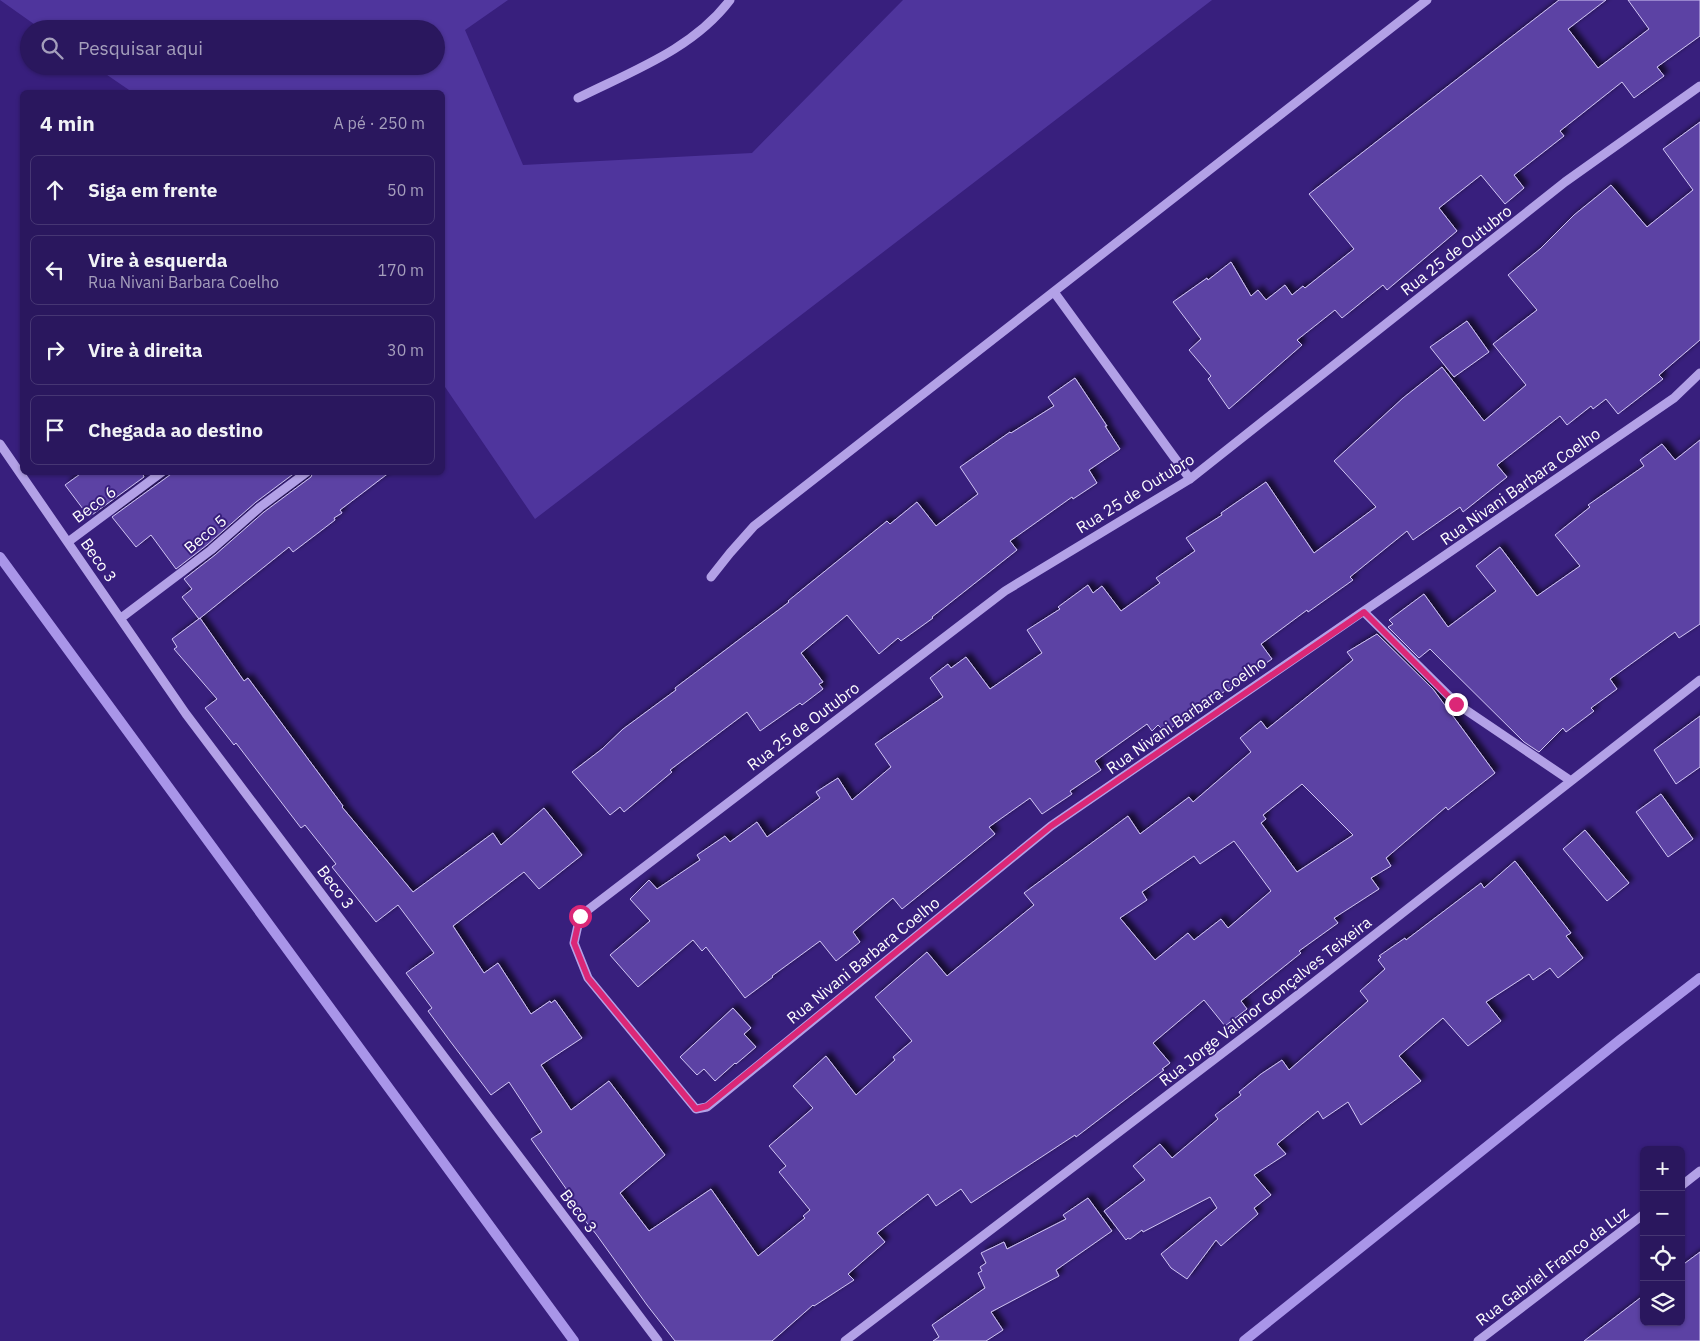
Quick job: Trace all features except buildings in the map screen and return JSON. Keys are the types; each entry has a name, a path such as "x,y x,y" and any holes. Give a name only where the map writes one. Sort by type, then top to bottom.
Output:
{"street":[{"path":"578,98 681,46 718,16 730,0"},
{"path":"711,578 754,526 1427,0"},
{"name":"Rua 25 de Outubro","path":"707,1106 696,1109 588,978 574,943 580,916 1005,591 1190,479 1565,182 1700,86"},
{"path":"1054,292 1190,479"},
{"name":"Rua Nivani Barbara Coelho","path":"707,1106 1051,826 1674,398 1700,373"},
{"name":"Beco 3","path":"0,444 20,474"},
{"path":"14,465 20,460"},
{"name":"Beco 3","path":"21,475 186,714 658,1341"},
{"name":"Beco 6","path":"68,542 158,475"},
{"name":"Beco 5","path":"121,618 211,550 260,507 303,475"},
{"path":"1364,612 1456,704 1571,781"},
{"name":"Rua Jorge Valmor Gonçalves Teixeira","path":"845,1341 1258,1026 1700,680"},
{"path":"1685,1183 1700,1171"},
{"name":"Rua Gabriel Franco da Luz","path":"1478,1341 1640,1217"}],"shaded area":[{"path":"0,0 508,0 465,30 523,165 752,153 903,0 1212,0 535,519 445,387 445,90 129,90 107,75 445,75 445,20 28,20"}],"waterway":[{"path":"0,557 574,1341"},
{"path":"1244,1341 1700,978"}],"route":[{"path":"580,916 574,943 588,978 696,1109 702,1109 1051,826 1364,612 1456,704"}]}
